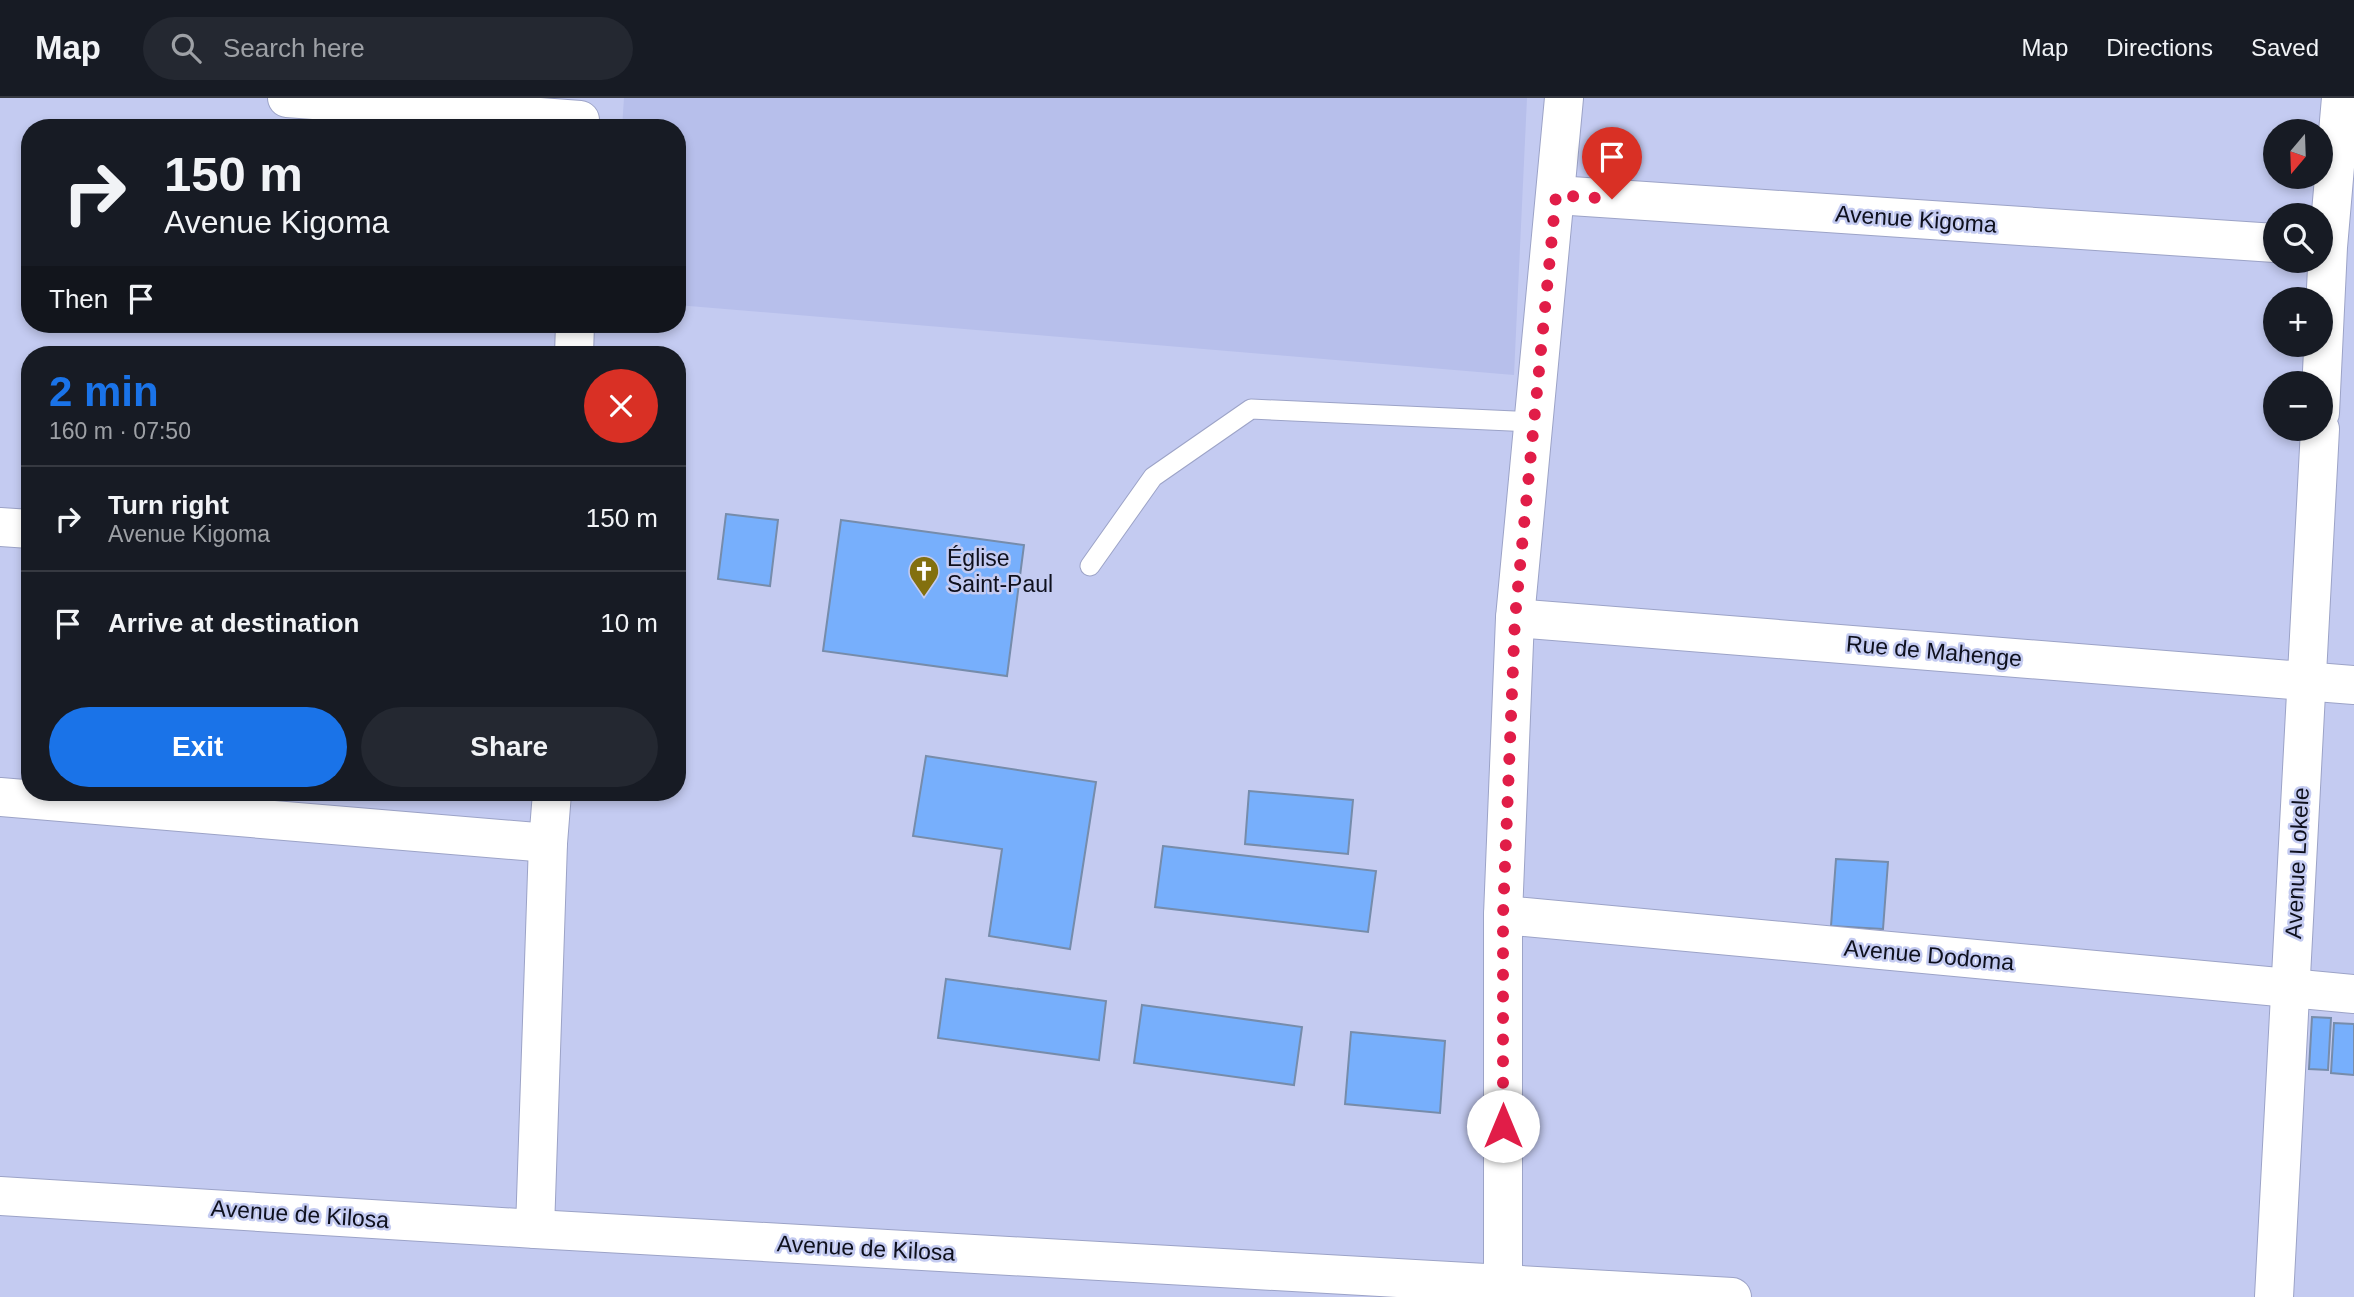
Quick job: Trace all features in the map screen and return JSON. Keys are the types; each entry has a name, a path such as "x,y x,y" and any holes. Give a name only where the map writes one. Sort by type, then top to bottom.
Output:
{"street":[{"path":"287,98 580,115"},
{"path":"1502,1290 1503,915 1515,618 1564,98"},
{"path":"2324,371 2334,247 2341,98"},
{"name":"Avenue Kigoma","path":"1556,195 2263,242"},
{"name":"Avenue Lokele","path":"2274,1297 2319,441"},
{"path":"0,527 21,528"},
{"name":"Rue de Mahenge","path":"1515,618 2354,685"},
{"path":"0,797 21,799"},
{"path":"48,801 548,843"},
{"path":"535,1229 551,801"},
{"name":"Avenue Dodoma","path":"1503,915 2354,994"},
{"name":"Avenue de Kilosa","path":"0,1196 1502,1290 1732,1297"}],"lane":[{"path":"1090,566 1153,477 1251,409 1534,422"}],"shaded area":[{"path":"624,98 1527,98 1514,375 686,306 686,119 623,119"}],"building":[{"path":"726,514 778,520 770,586 718,579"},
{"name":"Église Saint-Paul","path":"841,520 1024,545 1007,676 823,651"},
{"path":"926,756 1096,782 1070,949 989,936 1002,849 913,836"},
{"path":"1249,791 1353,800 1348,854 1245,844"},
{"path":"1163,846 1376,871 1368,932 1155,907"},
{"path":"1836,859 1888,862 1883,929 1831,926"},
{"path":"946,979 1106,1001 1099,1060 938,1038"},
{"path":"1142,1005 1302,1027 1294,1085 1134,1063"},
{"path":"2312,1017 2331,1018 2328,1070 2309,1069"},
{"path":"2334,1023 2354,1024 2354,1075 2331,1073"},
{"path":"1351,1032 1445,1041 1440,1113 1345,1104"}],"place":[{"name":"Église Saint-Paul","path":"924,598"}],"route":[{"path":"1503,1126 1503,915 1515,618 1556,195 1612,199"}]}
